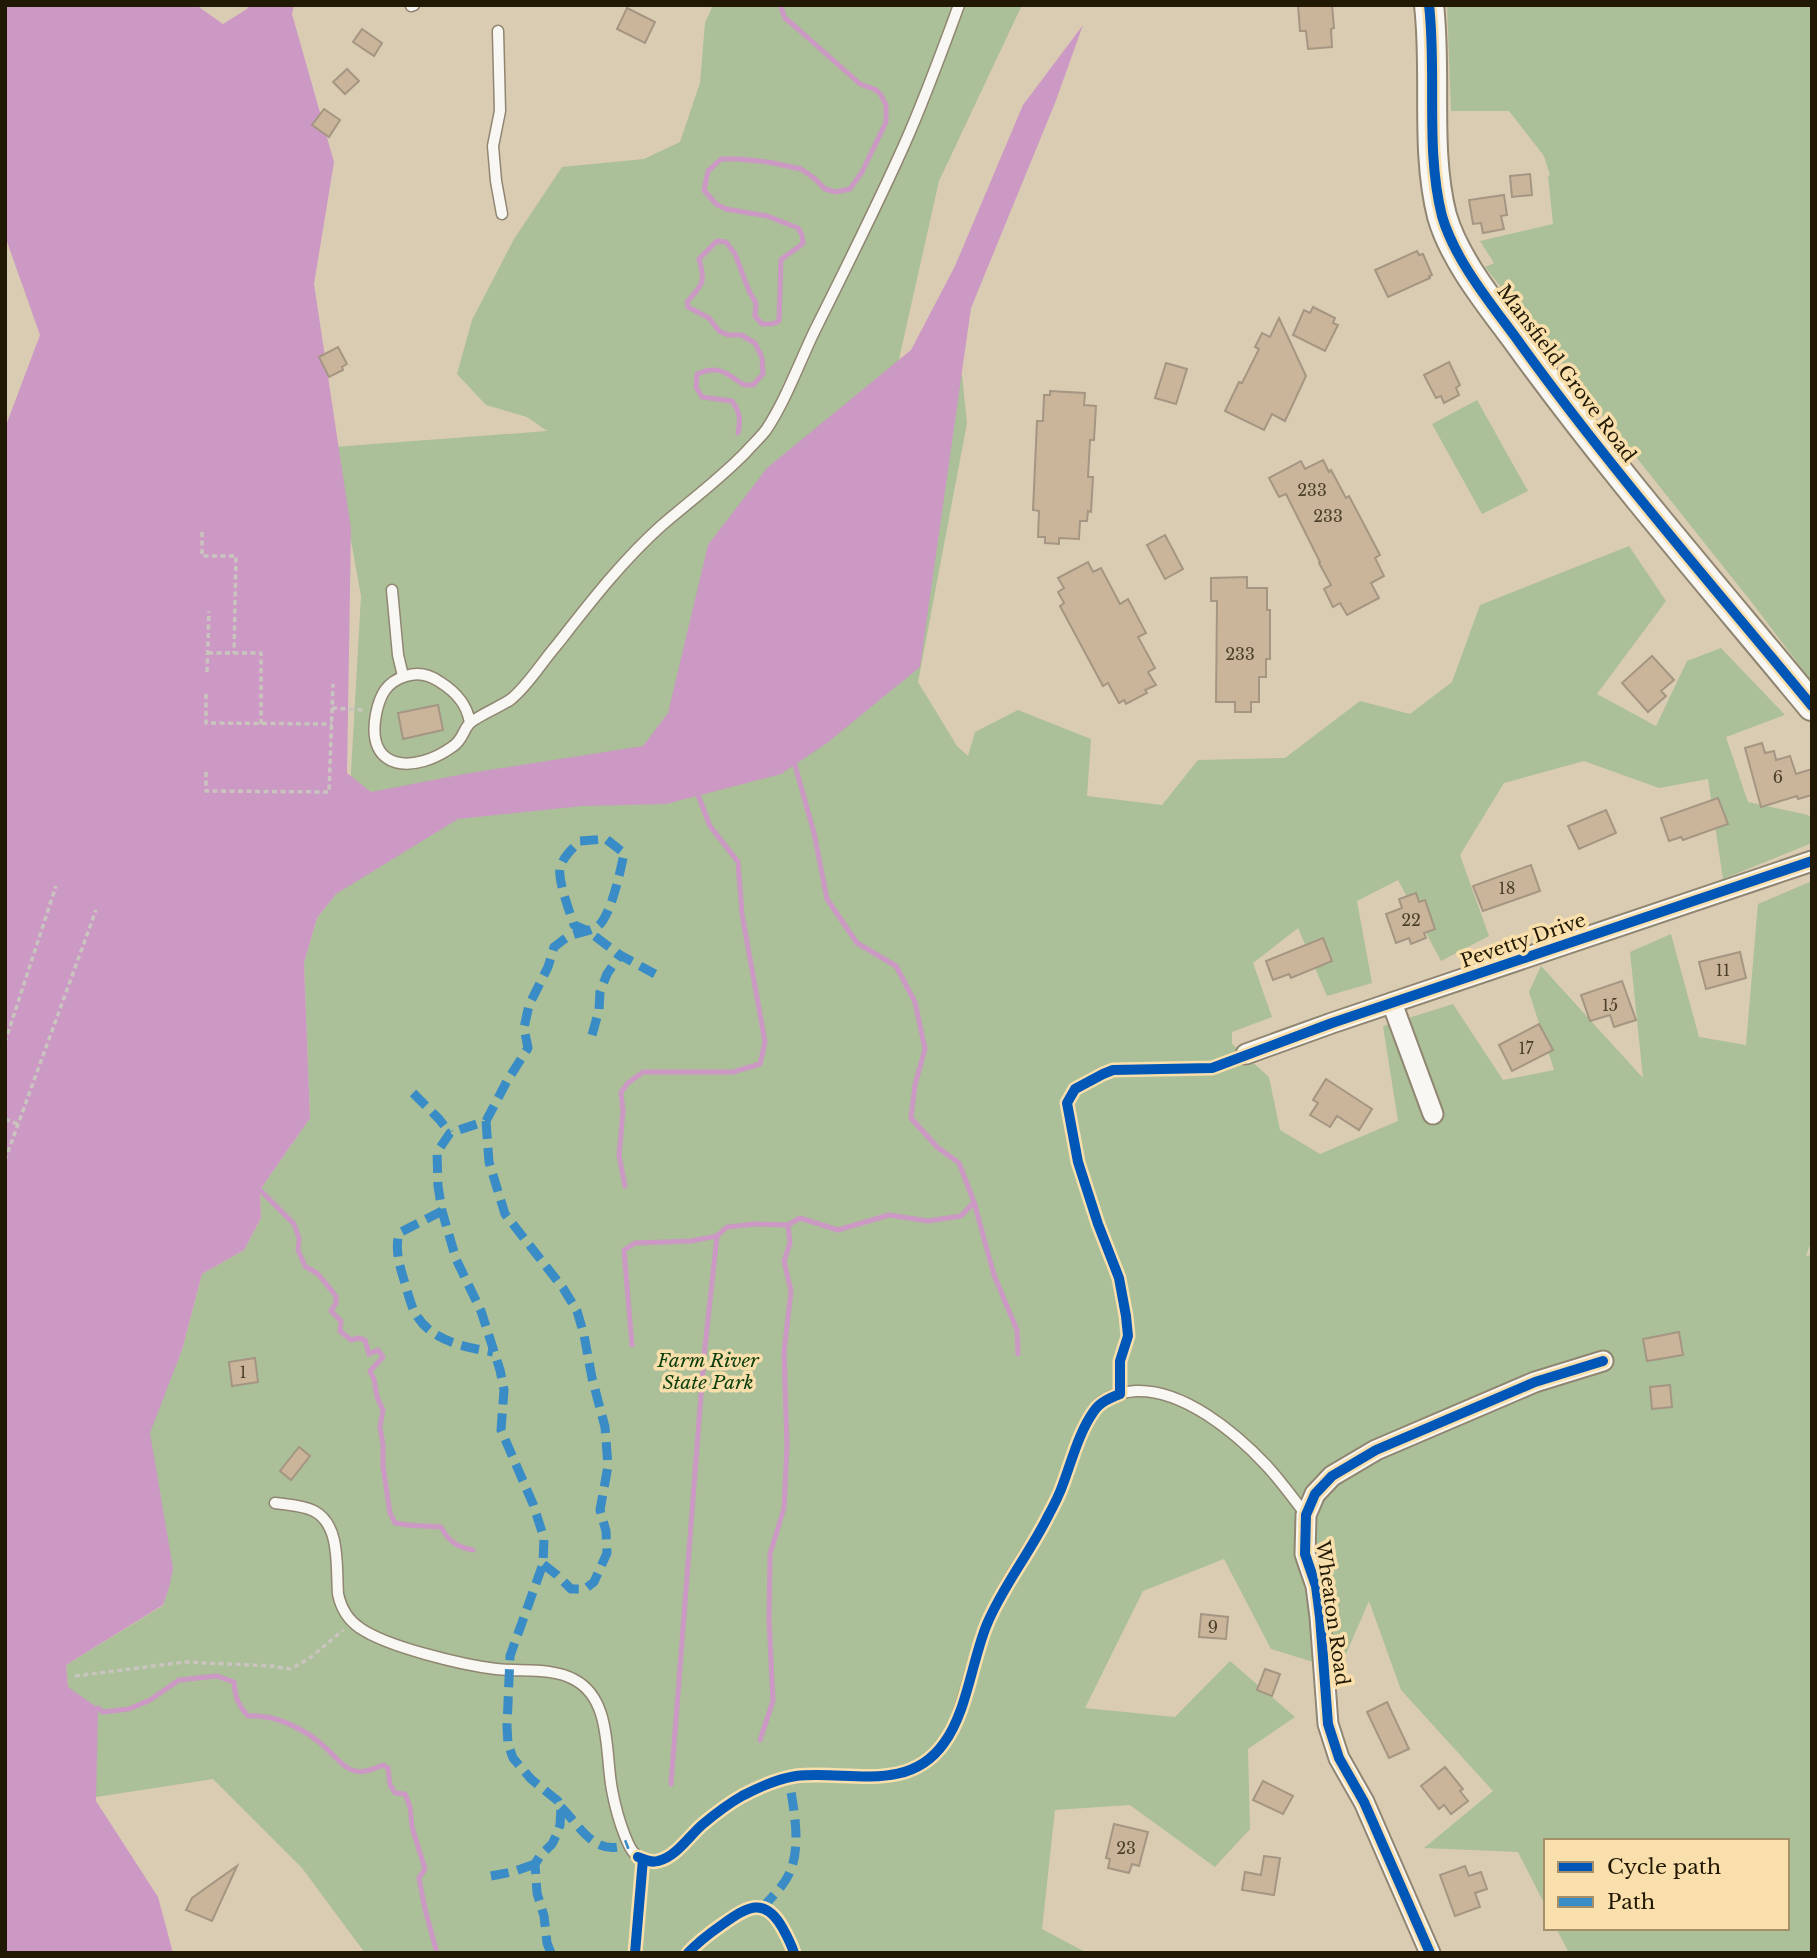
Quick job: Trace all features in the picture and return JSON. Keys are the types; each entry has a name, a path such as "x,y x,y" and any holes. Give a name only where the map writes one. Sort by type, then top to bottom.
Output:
{"street":[{"name":"Mansfield Grove Road","path":"1429,5 1433,138 1438,195 1449,236 1479,286 1550,385 1812,706"},
{"name":"Pevetty Drive","path":"1246,1054 1812,861"},
{"path":"1392,1003 1433,1114"},
{"name":"Wheaton Road","path":"1430,1953 1364,1802 1339,1758 1328,1724 1319,1606 1316,1586 1305,1554 1306,1515 1315,1494 1332,1476 1376,1450 1535,1382 1603,1361"}],"lane":[{"path":"470,723 512,698 610,577 660,528 730,469 765,432 906,141 959,5"},
{"path":"498,31 500,111 493,146 502,214"},
{"path":"392,590 398,654 403,676"},
{"path":"412,674 436,679 449,688 468,710 470,723 463,738 441,754 416,764 398,764 390,760 379,749 373,727 379,698 384,689 403,676 412,674"},
{"path":"275,1503 313,1510 328,1522 334,1534 340,1603 345,1614 360,1629 412,1650 483,1667 567,1676 582,1684 596,1701 604,1722 616,1809 628,1844 641,1858 651,1862 667,1857 726,1806 775,1781 796,1776 819,1775 876,1777 905,1772 928,1762 950,1735 996,1603 1046,1520 1091,1415 1101,1403 1120,1394 1152,1391 1203,1412 1254,1452 1306,1515"},
{"path":"635,1953 641,1858"}],"path":[{"path":"202,532 202,556 236,556 234,653"},
{"path":"207,672 209,611"},
{"path":"208,653 261,653 261,723"},
{"path":"206,772 206,791 329,792 332,684"},
{"path":"206,694 206,723 332,724"},
{"path":"332,708 352,709"},
{"path":"5,1042 56,886"},
{"path":"5,1160 96,910"},
{"path":"5,1119 18,1124"},
{"path":"75,1676 185,1662 291,1669 310,1658 352,1622"}],"green space":[{"name":"Farm River State Park","path":"713,5 1022,5 939,181 899,359 962,375 967,423 918,682 957,746 968,756 975,732 1018,710 1091,739 1087,796 1162,805 1198,760 1285,758 1360,701 1410,714 1452,682 1480,605 1629,546 1666,601 1597,694 1656,726 1687,661 1721,648 1785,715 1726,737 1748,802 1808,815 1812,819 1812,843 1723,879 1708,779 1659,788 1584,761 1504,783 1460,855 1489,936 1441,961 1398,880 1357,901 1372,983 1327,996 1298,928 1253,963 1272,1017 1232,1032 1232,1044 1269,1077 1280,1130 1320,1154 1398,1121 1383,1026 1453,1004 1503,1080 1554,1070 1529,992 1541,966 1643,1078 1630,952 1671,934 1699,1037 1746,1045 1758,904 1812,881 1812,1239 1806,1256 1812,1255 1812,1953 1569,1953 1557,1930 1789,1930 1789,1839 1544,1839 1544,1903 1518,1852 1424,1848 1493,1791 1401,1690 1369,1601 1339,1670 1271,1649 1224,1559 1143,1591 1085,1708 1175,1717 1230,1661 1295,1717 1248,1749 1250,1829 1215,1867 1130,1805 1055,1810 1042,1929 1087,1953 365,1953 302,1868 213,1779 96,1797 68,1687 66,1665 164,1605 147,1431 182,1350 202,1274 244,1250 261,1218 260,1190 310,1118 304,963 317,918 336,894 350,790 361,596 334,447 547,431 527,417 486,405 457,374 472,320 514,239 562,167 644,159 680,142 700,83 705,23"},
{"path":"1447,5 1812,5 1812,682 1485,267 1494,263 1480,241 1553,224 1550,175 1544,156 1509,111 1451,111"},
{"path":"1477,400 1528,491 1482,514 1432,424"}],"shaded area":[{"path":"5,5 196,5 223,24 249,5 294,5 292,14 334,162 314,284 351,529 347,773 371,792 464,774 643,746 668,713 708,545 767,468 911,350 955,266 1023,105 1083,25 1055,103 971,308 920,667 827,743 781,774 666,804 582,806 458,819 336,894 317,918 304,963 310,1118 260,1190 261,1218 244,1250 202,1274 182,1350 150,1433 173,1568 163,1605 66,1665 68,1687 98,1708 96,1801 158,1897 173,1953 5,1953 5,428 40,335 5,236"}],"building":[{"path":"1298,5 1332,5 1332,47 1308,49 1306,31 1300,31"},
{"path":"627,8 655,22 645,43 617,29"},
{"path":"362,29 382,43 374,56 353,42"},
{"path":"347,69 359,81 345,94 333,82"},
{"path":"324,109 340,120 329,137 312,125"},
{"path":"1530,174 1532,195 1512,197 1510,176"},
{"path":"1504,195 1507,215 1501,216 1504,229 1483,233 1481,223 1473,224 1469,200"},
{"path":"1417,251 1419,255 1423,254 1432,275 1388,297 1375,270"},
{"path":"1313,307 1335,318 1333,323 1338,325 1325,351 1293,335 1304,310 1310,313"},
{"path":"1279,318 1306,376 1285,421 1272,414 1264,430 1225,411 1259,349 1255,347 1262,333 1270,337"},
{"path":"338,347 347,364 342,367 343,370 329,377 319,357"},
{"path":"1449,362 1460,385 1456,388 1459,395 1444,403 1441,396 1436,398 1424,375"},
{"path":"1166,363 1187,369 1176,404 1155,398"},
{"path":"1050,391 1085,393 1084,405 1096,406 1094,440 1090,440 1088,477 1093,477 1091,512 1088,511 1087,521 1080,521 1079,539 1059,538 1059,544 1045,543 1045,537 1038,537 1039,511 1033,510 1037,421 1043,421 1044,395 1050,395"},
{"path":"1323,460 1346,498 1349,496 1380,555 1375,558 1384,576 1371,583 1379,598 1347,615 1340,603 1333,607 1324,589 1331,585 1320,562 1286,494 1279,497 1269,478 1301,461 1305,469"},
{"path":"1165,535 1183,569 1165,579 1147,545"},
{"path":"1088,562 1093,572 1101,568 1120,604 1128,599 1146,633 1138,637 1155,668 1148,672 1156,685 1126,704 1124,700 1119,703 1108,683 1103,686 1060,606 1064,603 1058,592 1064,588 1058,578"},
{"path":"1247,577 1247,588 1267,588 1270,659 1266,659 1266,677 1259,677 1259,702 1251,702 1251,712 1235,712 1235,702 1216,702 1217,601 1211,601 1211,578"},
{"path":"1652,656 1674,680 1661,691 1666,696 1648,712 1622,683"},
{"path":"438,705 443,730 403,739 398,713"},
{"path":"1762,743 1765,753 1774,751 1776,760 1790,756 1796,774 1812,769 1812,795 1798,799 1797,796 1761,807 1745,748"},
{"path":"1718,798 1728,824 1683,840 1681,837 1669,841 1661,818"},
{"path":"1606,810 1616,833 1579,849 1568,826"},
{"path":"1531,865 1540,891 1483,911 1473,886"},
{"path":"1416,893 1419,902 1425,900 1435,929 1424,933 1426,938 1411,944 1409,938 1396,943 1386,914 1402,908 1399,899"},
{"path":"1323,938 1332,961 1291,978 1289,974 1273,980 1266,961"},
{"path":"1740,952 1746,978 1706,989 1699,962"},
{"path":"1622,981 1636,1020 1614,1027 1610,1015 1590,1021 1581,995"},
{"path":"1539,1024 1553,1050 1512,1071 1499,1045"},
{"path":"1326,1079 1372,1109 1359,1130 1337,1116 1330,1127 1310,1115 1318,1103 1313,1100"},
{"path":"1679,1332 1683,1355 1647,1361 1643,1339"},
{"path":"255,1358 258,1382 232,1386 229,1362"},
{"path":"1670,1385 1672,1407 1652,1409 1650,1387"},
{"path":"299,1447 310,1456 291,1480 280,1471"},
{"path":"1201,1614 1228,1617 1226,1639 1199,1637"},
{"path":"1265,1669 1280,1674 1272,1696 1257,1690"},
{"path":"1387,1702 1409,1749 1389,1758 1367,1712"},
{"path":"1445,1767 1463,1789 1460,1791 1468,1801 1451,1814 1444,1805 1439,1809 1421,1786"},
{"path":"1263,1781 1293,1796 1283,1814 1253,1800"},
{"path":"1114,1824 1148,1832 1139,1866 1132,1864 1129,1873 1108,1868 1110,1859 1106,1858"},
{"path":"1264,1856 1280,1858 1274,1895 1242,1890 1245,1872 1261,1875"},
{"path":"237,1866 212,1921 186,1910 192,1898"},
{"path":"1465,1866 1469,1876 1481,1872 1487,1889 1475,1893 1480,1907 1455,1916 1440,1875"}],"waterway":[{"path":"738,433 739,416 732,401 702,397 696,387 697,374 717,370 744,385 753,385 763,374 762,358 755,343 741,335 728,335 719,331 709,318 688,307 687,302 702,282 699,259 717,241 726,242 735,254 756,303 755,316 762,324 772,324 779,321 781,260 803,243 798,228 767,216 726,209 716,204 704,190 708,171 721,159 768,162 801,169 825,189 836,192 850,189 862,172 886,122 886,105 881,95 876,90 860,84 785,18 780,5"},
{"path":"760,1740 773,1701 769,1620 770,1554 784,1508 787,1446 784,1352 791,1291 784,1261 790,1243 788,1225 800,1218 838,1230 889,1215 928,1221 961,1216 974,1202 959,1163 937,1147 911,1118 915,1085 925,1049 915,1002 896,966 857,943 827,899 814,833 795,765"},
{"path":"625,1186 619,1156 623,1111 621,1092 628,1083 643,1072 733,1072 760,1064 765,1042 742,914 738,862 710,826 698,795"},
{"path":"260,1190 294,1224 299,1238 298,1250 305,1266 318,1274 336,1296 336,1303 331,1311 341,1321 340,1331 351,1340 365,1340 369,1354 378,1350 383,1357 370,1371 383,1410 380,1427 383,1466 390,1513 395,1523 441,1527 454,1543 473,1550"},
{"path":"974,1202 994,1275 1017,1330 1018,1354"},
{"path":"671,1784 704,1356 717,1236 727,1227 788,1225"},
{"path":"632,1345 624,1250 635,1243 691,1241 717,1236"},
{"path":"98,1708 103,1712 129,1709 150,1700 179,1680 217,1676 234,1682 238,1700 248,1716 269,1718 301,1730 352,1770 364,1771 383,1765 388,1768 390,1785 395,1793 405,1794 410,1807 412,1827 425,1869 419,1878 437,1953"}],"marked path":[{"path":"551,1953 537,1893 535,1864 556,1836 561,1807 513,1758 508,1744 507,1727 510,1656 543,1564 544,1538 533,1504 501,1430 504,1390 500,1370 481,1311 456,1259 442,1211 437,1152 450,1133 486,1121 528,1048 524,1028 529,1005 548,967 554,947 570,936 575,934 586,931 589,930 598,926 607,913 624,853 606,839 580,841 565,857 560,869 562,889 574,925 588,931 620,955 655,974"},
{"path":"592,1035 599,1010 600,992 607,974 620,955"},
{"path":"413,1093 450,1133"},
{"path":"486,1121 489,1162 505,1214 563,1288 577,1311 605,1427 608,1466 600,1510 606,1531 607,1553 594,1582 585,1589 571,1589 543,1564"},
{"path":"442,1211 399,1233 398,1256 411,1304 421,1321 438,1336 459,1345 493,1352"},
{"path":"762,1908 785,1882 794,1861 796,1825 789,1778"},
{"path":"561,1807 582,1831 598,1844 606,1847 628,1844"},
{"path":"491,1876 535,1864"}],"cycle path":[{"path":"1429,5 1437,191 1448,233 1465,266 1589,435 1812,706"},
{"path":"638,1857 653,1862 665,1859 727,1806 775,1781 816,1775 876,1776 913,1769 929,1759 952,1730 964,1701 987,1624 1056,1501 1084,1428 1099,1405 1120,1394 1120,1361 1128,1336 1126,1316 1119,1278 1078,1162 1067,1103 1075,1089 1113,1070 1212,1068 1332,1023 1812,861"},
{"path":"1430,1953 1364,1802 1339,1758 1328,1724 1316,1586 1305,1554 1306,1515 1315,1494 1332,1476 1376,1450 1535,1382 1603,1361"},
{"path":"635,1953 643,1859"},
{"path":"688,1953 732,1918 747,1909 755,1908 769,1911 775,1917 794,1953"}]}
